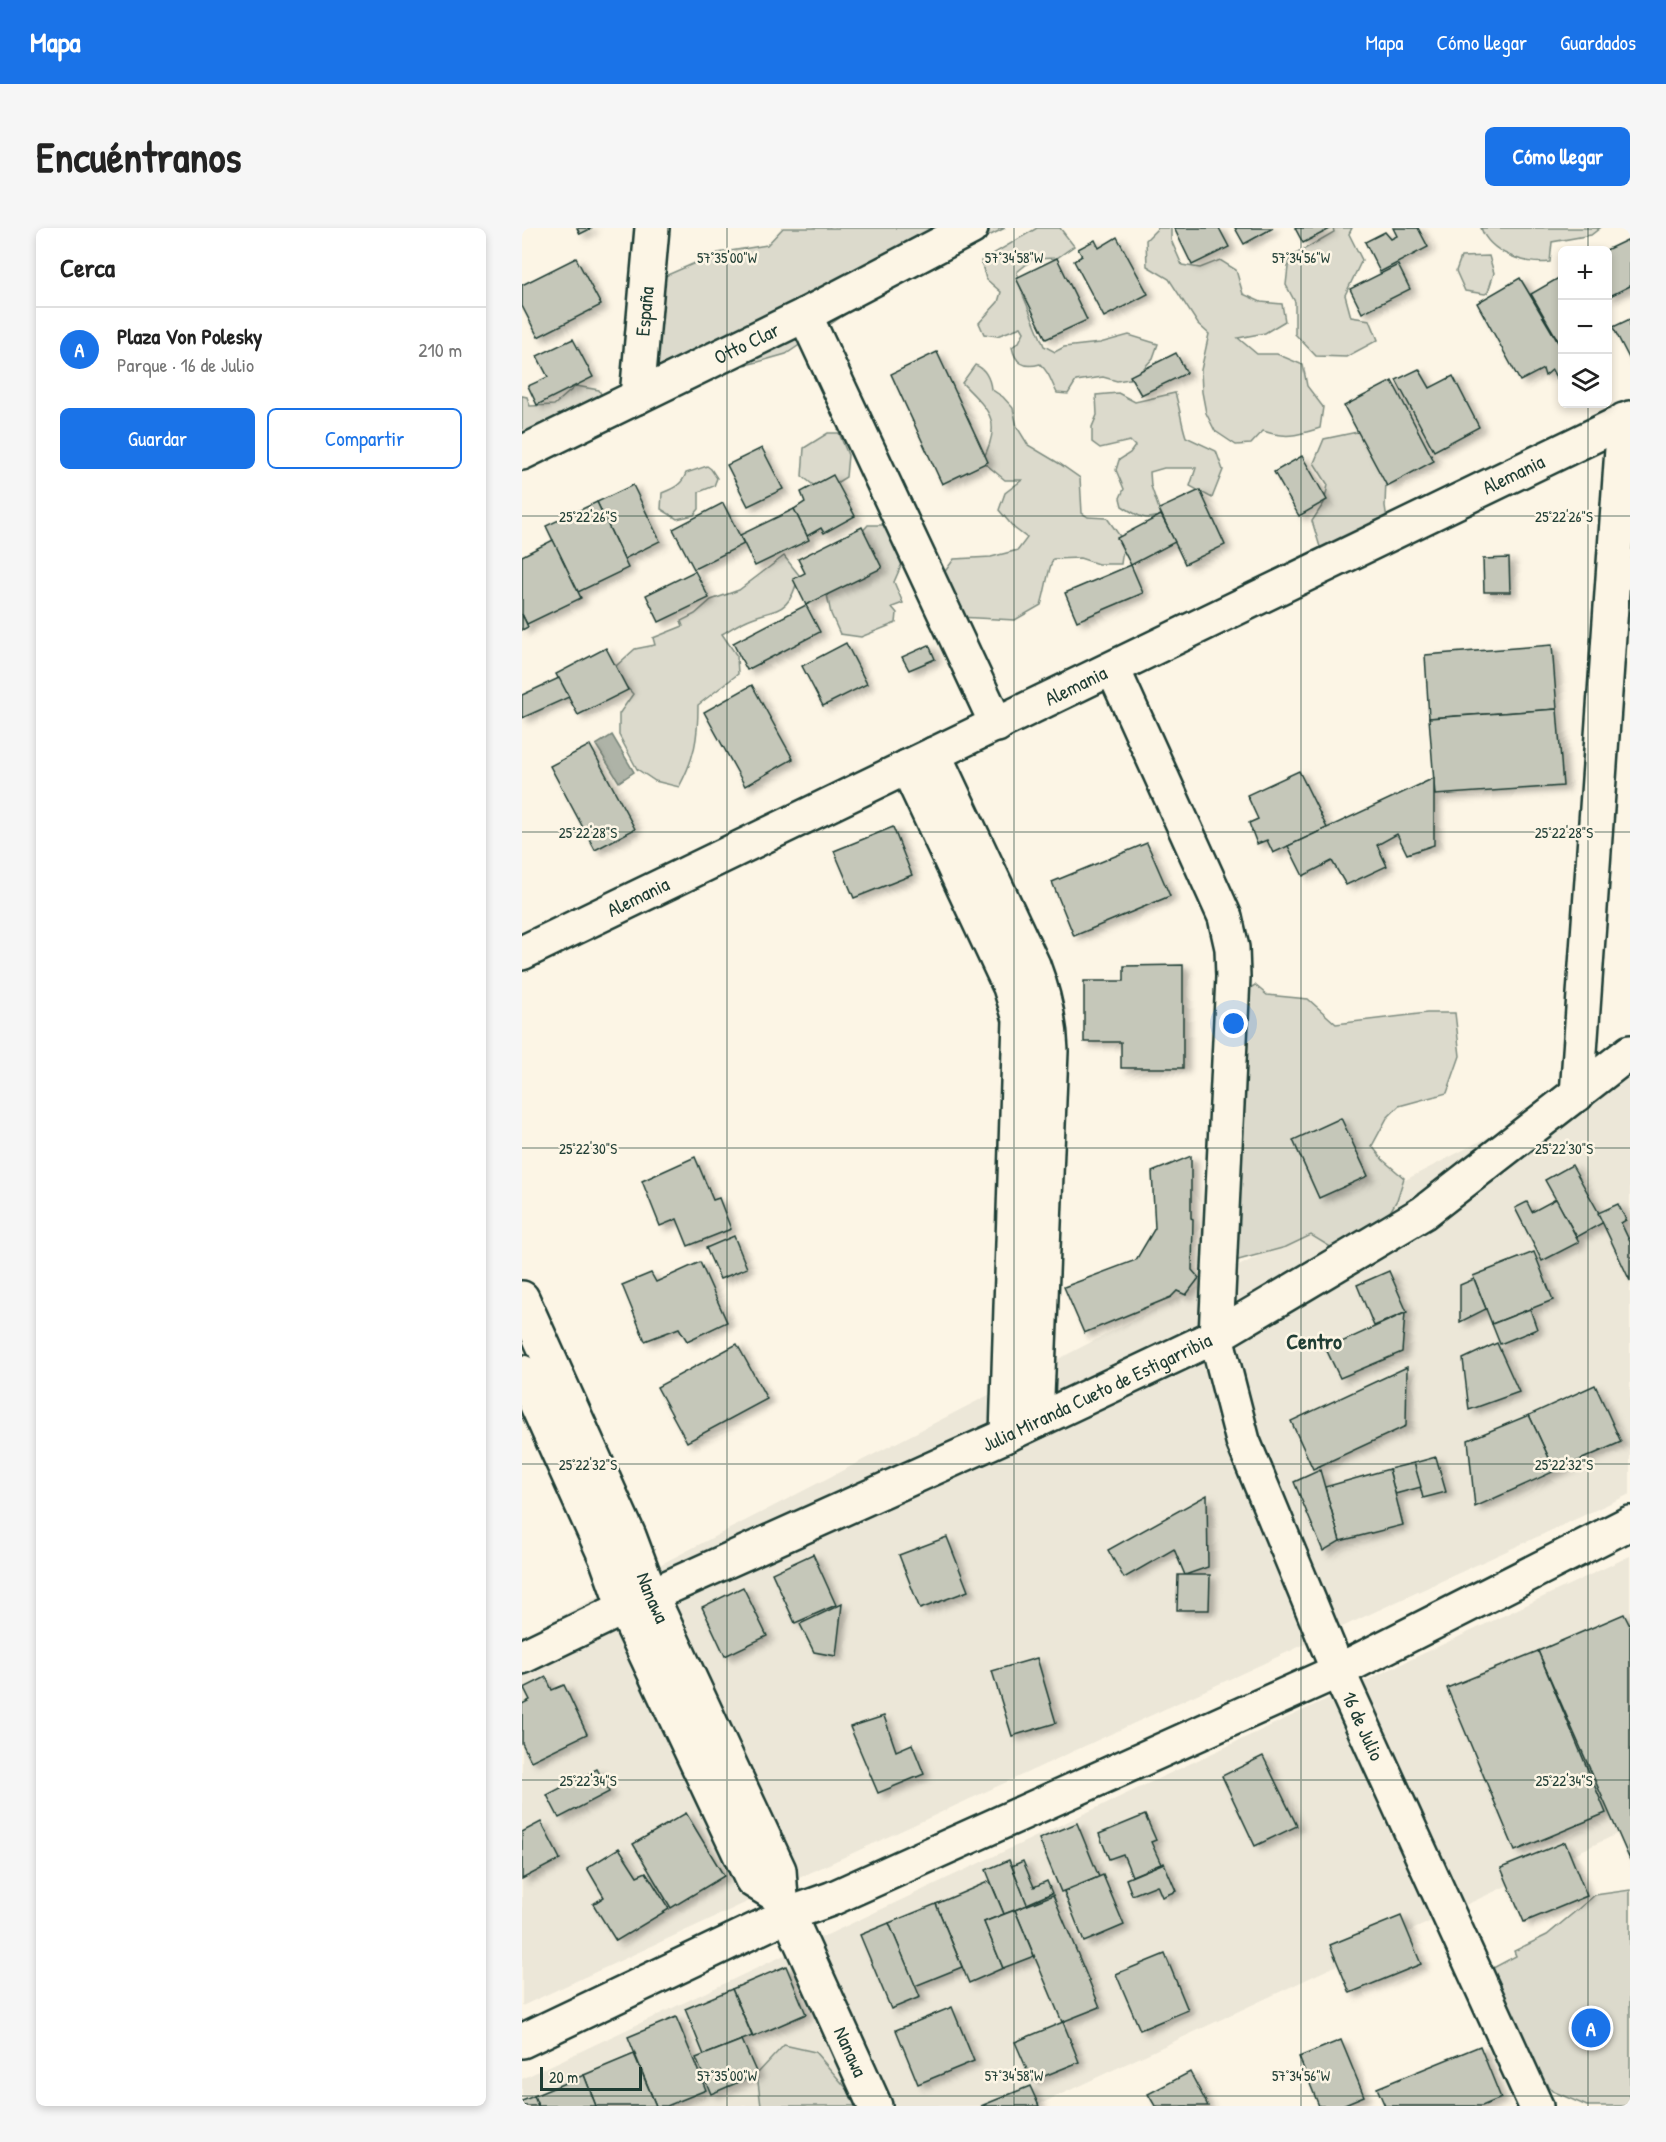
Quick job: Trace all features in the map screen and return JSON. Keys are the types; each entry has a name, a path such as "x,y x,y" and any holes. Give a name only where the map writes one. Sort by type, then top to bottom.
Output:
{"street":[{"name":"España","path":"637,397 652,228"},
{"name":"Otto Clar","path":"522,453 805,315 971,228"},
{"path":"805,315 997,725"},
{"path":"1577,1095 1627,419"},
{"name":"Alemania","path":"522,953 1627,419"},
{"name":"16 de Julio","path":"1113,669 1225,918 1232,948 1233,977 1216,1336 1243,1441 1338,1671 1536,2106"},
{"path":"921,761 1010,987 1020,1019 1022,1428"},
{"name":"Julia Miranda Cueto de Estigarribia","path":"522,1657 638,1601 1022,1428 1216,1336 1423,1213 1630,1052"},
{"name":"Nanawa","path":"522,1298 629,1536 638,1601 752,1880 785,1906 875,2106"},
{"name":"Nanawa","path":"522,1372 606,1558 638,1601"},
{"path":"522,2041 785,1906 831,1899 1338,1671 1630,1523"}],"shaded area":[{"path":"783,228 1005,228 954,253 883,274 850,311 786,354 680,380 633,356 642,286 718,253 767,245"},
{"path":"1037,228 1060,228 1074,246 1057,258 1033,259 1017,272 1023,295 1044,346 1055,352 1064,347 1100,343 1129,335 1158,344 1153,358 1135,378 1117,381 1103,377 1076,381 1068,394 1057,393 1040,364 1024,365 1015,357 1012,347 1019,342 1024,332 1021,327 997,336 984,334 979,323 998,302 1001,292 986,279 981,261"},
{"path":"1158,228 1171,228 1171,240 1182,265 1200,268 1220,260 1236,270 1243,294 1261,302 1282,304 1285,321 1265,333 1238,338 1257,354 1277,354 1303,365 1307,386 1323,407 1320,428 1292,435 1263,431 1251,444 1236,445 1215,431 1206,413 1202,392 1201,370 1209,334 1198,324 1169,279 1147,266 1146,240"},
{"path":"1333,228 1352,228 1349,234 1362,260 1345,295 1351,317 1370,320 1378,340 1346,357 1316,356 1295,334 1295,302 1286,285 1289,258 1334,232"},
{"path":"1481,228 1600,228 1591,235 1552,242 1550,262 1540,262 1520,259 1500,251 1486,237"},
{"path":"1489,256 1494,273 1488,292 1485,294 1465,291 1456,271 1461,257"},
{"path":"975,365 986,374 991,389 1013,408 1017,427 1028,445 1080,478 1082,513 1088,517 1107,518 1124,542 1121,564 1098,564 1080,558 1053,559 1041,605 1015,620 958,617 938,581 954,559 991,557 1018,550 1027,538 1014,528 999,510 1005,493 1022,480 1005,480 982,461 992,436 990,418 980,402 962,383"},
{"path":"576,386 599,390 603,398 522,462 522,396 527,397 530,406 554,405"},
{"path":"1118,393 1135,402 1175,393 1186,437 1216,451 1223,470 1212,498 1190,486 1196,468 1164,468 1150,472 1151,486 1161,515 1145,518 1122,506 1120,498 1124,489 1116,470 1119,460 1130,453 1135,446 1130,441 1100,448 1092,442 1092,427 1097,415 1096,395"},
{"path":"1357,432 1365,435 1386,480 1387,519 1344,556 1320,547 1312,521 1324,503 1328,485 1314,463 1324,439"},
{"path":"828,433 839,433 848,455 846,477 822,492 802,476 804,448"},
{"path":"707,466 717,478 714,486 699,492 699,509 694,515 677,519 661,509 662,493 680,483 686,473"},
{"path":"868,525 890,525 908,550 894,582 903,603 892,607 897,613 896,623 861,637 840,634 831,614 826,590 858,536"},
{"path":"784,556 799,575 790,599 779,609 754,617 722,634 737,656 738,674 698,705 694,747 689,766 679,787 655,781 637,769 619,735 619,714 633,694 623,683 616,666 635,649 655,645 653,638 683,626 681,621 695,614 711,600 739,590"},
{"path":"612,735 634,772 619,782 596,745"},
{"path":"1255,985 1267,995 1308,999 1336,1024 1427,1013 1455,1013 1460,1056 1447,1093 1399,1106 1387,1118 1372,1146 1383,1160 1404,1178 1397,1200 1372,1243 1332,1248 1311,1235 1286,1247 1231,1262 1218,1008"},
{"path":"1630,1064 1630,1494 522,2006 522,1636"},
{"path":"1630,1556 1630,1828 1036,2106 522,2106 522,2079"},
{"path":"1630,1890 1630,2106 1587,2106 1552,2091 1483,2001 1480,1975 1516,1956 1514,1951 1547,1935 1595,1895"},
{"path":"784,2045 815,2052 862,2106 761,2106 757,2074"}],"building":[{"path":"577,228 592,228 580,234"},
{"path":"1174,228 1219,228 1229,247 1192,265"},
{"path":"1235,228 1273,228 1244,244"},
{"path":"1295,228 1329,228 1330,229 1303,243"},
{"path":"1393,228 1418,228 1428,247 1380,272 1365,242 1385,232 1391,239 1397,236"},
{"path":"1117,237 1148,294 1104,317 1074,261 1082,256 1078,249 1095,240 1099,248"},
{"path":"1627,240 1630,245 1630,286 1612,295 1612,247"},
{"path":"576,258 601,305 538,337 522,306 522,285"},
{"path":"1057,258 1087,320 1046,339 1016,278"},
{"path":"1398,265 1410,289 1362,313 1350,289"},
{"path":"1520,278 1558,342 1558,379 1552,370 1545,376 1543,369 1520,381 1477,303"},
{"path":"1558,278 1558,341 1531,294"},
{"path":"1630,319 1630,360 1613,327"},
{"path":"573,339 593,377 537,405 528,386 548,377 537,356"},
{"path":"937,352 988,462 942,484 891,374"},
{"path":"1176,353 1187,373 1141,395 1130,376"},
{"path":"1419,369 1430,388 1453,376 1479,427 1434,451 1396,380"},
{"path":"1392,381 1434,461 1387,486 1344,406"},
{"path":"762,448 783,489 748,506 727,465"},
{"path":"1302,456 1327,500 1299,516 1274,472"},
{"path":"833,475 855,516 824,533 821,528 807,536 794,509 805,502 801,492"},
{"path":"633,485 660,541 624,559 597,502"},
{"path":"1200,490 1225,545 1185,564 1159,509"},
{"path":"597,502 628,568 578,592 546,526"},
{"path":"723,503 744,544 694,569 673,529"},
{"path":"794,509 809,540 755,566 740,535"},
{"path":"1161,515 1175,542 1131,565 1117,538"},
{"path":"862,527 882,568 806,605 793,579 805,573 798,559"},
{"path":"553,540 581,598 527,624 522,614 522,556"},
{"path":"1509,558 1510,592 1484,592 1483,559"},
{"path":"1131,565 1143,593 1077,621 1065,593"},
{"path":"695,571 709,598 659,622 646,595"},
{"path":"806,605 820,632 747,670 733,643"},
{"path":"522,614 528,627 522,630"},
{"path":"846,643 867,684 823,706 802,666"},
{"path":"929,645 935,659 909,670 902,657"},
{"path":"1552,645 1557,709 1429,718 1425,655"},
{"path":"606,648 628,690 578,715 556,674"},
{"path":"559,678 569,697 522,718 522,695"},
{"path":"752,685 793,759 745,786 704,712"},
{"path":"1557,709 1563,786 1435,795 1429,718"},
{"path":"590,745 635,829 595,850 550,766"},
{"path":"1299,771 1327,828 1273,853 1267,840 1257,844 1249,823 1258,819 1247,795"},
{"path":"1434,778 1434,845 1407,854 1397,834 1377,845 1387,866 1346,885 1332,861 1303,876 1288,846"},
{"path":"893,827 912,875 854,898 834,851"},
{"path":"1147,843 1170,896 1074,936 1052,882"},
{"path":"1183,965 1183,1068 1121,1068 1121,1042 1084,1042 1084,981 1124,981 1124,966"},
{"path":"1341,1118 1368,1176 1319,1198 1293,1140"},
{"path":"1191,1156 1192,1270 1199,1278 1186,1295 1177,1291 1171,1297 1084,1333 1064,1287 1136,1260 1155,1228 1152,1172"},
{"path":"695,1157 713,1200 719,1198 731,1229 688,1246 677,1219 660,1226 642,1181"},
{"path":"1572,1165 1604,1222 1577,1237 1545,1180"},
{"path":"1556,1199 1579,1242 1542,1261 1515,1208 1527,1202 1532,1212"},
{"path":"1618,1204 1626,1220 1621,1223 1630,1242 1630,1281 1598,1213"},
{"path":"734,1236 747,1268 720,1279 706,1248"},
{"path":"1534,1252 1553,1300 1492,1324 1473,1276"},
{"path":"700,1262 727,1322 687,1341 679,1328 645,1341 622,1285 651,1273 656,1282"},
{"path":"1389,1271 1407,1312 1374,1326 1357,1285"},
{"path":"1474,1279 1486,1309 1460,1322 1460,1285"},
{"path":"1530,1309 1537,1329 1500,1344 1492,1324"},
{"path":"1405,1313 1402,1352 1340,1378 1326,1349"},
{"path":"1497,1343 1519,1392 1469,1410 1463,1359"},
{"path":"737,1344 767,1399 687,1442 657,1387"},
{"path":"1407,1367 1406,1426 1313,1469 1291,1421"},
{"path":"1595,1385 1621,1442 1555,1471 1529,1415"},
{"path":"1529,1415 1555,1471 1475,1507 1468,1440"},
{"path":"1436,1457 1446,1492 1423,1498 1414,1463"},
{"path":"1414,1463 1421,1487 1395,1494 1389,1469"},
{"path":"1389,1469 1403,1525 1340,1541 1325,1487"},
{"path":"1320,1470 1340,1541 1323,1551 1294,1482"},
{"path":"1207,1495 1208,1567 1185,1575 1174,1549 1124,1578 1108,1550"},
{"path":"947,1537 968,1591 920,1609 899,1555"},
{"path":"813,1554 836,1605 795,1623 772,1573"},
{"path":"1178,1575 1210,1575 1209,1610 1177,1610"},
{"path":"743,1587 767,1636 725,1656 702,1607"},
{"path":"842,1604 836,1656 814,1652 800,1624"},
{"path":"1624,1614 1630,1626 1630,1860 1538,1651"},
{"path":"1538,1651 1606,1813 1515,1851 1447,1688"},
{"path":"1037,1658 1056,1723 1012,1736 992,1671"},
{"path":"546,1677 552,1690 564,1685 587,1734 531,1761 522,1743 522,1704 530,1700 524,1688"},
{"path":"884,1716 896,1751 912,1744 924,1774 878,1793 850,1727"},
{"path":"1263,1756 1297,1826 1255,1846 1222,1776"},
{"path":"597,1769 609,1792 559,1818 547,1795"},
{"path":"686,1813 724,1876 671,1908 633,1844"},
{"path":"1145,1815 1156,1840 1151,1842 1161,1864 1132,1876 1123,1854 1109,1859 1099,1834"},
{"path":"541,1822 560,1859 522,1879 522,1832"},
{"path":"1077,1823 1099,1877 1061,1892 1039,1839"},
{"path":"1565,1842 1587,1896 1524,1922 1501,1868"},
{"path":"619,1848 637,1876 646,1872 669,1909 616,1941 593,1904 604,1897 587,1868"},
{"path":"1009,1860 1028,1905 1004,1914 986,1870"},
{"path":"1023,1861 1034,1887 1047,1881 1052,1893 1027,1904 1012,1866"},
{"path":"1164,1863 1176,1891 1162,1897 1157,1885 1132,1895 1126,1879"},
{"path":"1103,1875 1124,1925 1084,1942 1064,1892"},
{"path":"990,1881 1004,1914 984,1922 1003,1968 969,1983 936,1904"},
{"path":"1053,1895 1100,2007 1062,2022 1015,1910"},
{"path":"936,1904 962,1967 915,1986 889,1923"},
{"path":"1015,1910 1034,1956 1003,1968 984,1922"},
{"path":"1401,1916 1421,1964 1350,1993 1330,1945"},
{"path":"889,1923 920,1997 891,2009 860,1935"},
{"path":"1165,1954 1188,2010 1140,2030 1116,1974"},
{"path":"786,1966 806,2014 753,2037 732,1989"},
{"path":"732,1989 752,2036 704,2055 685,2009"},
{"path":"952,2007 974,2061 918,2084 896,2030"},
{"path":"676,2017 706,2090 667,2106 656,2106 628,2037"},
{"path":"1063,2022 1079,2062 1032,2081 1015,2042"},
{"path":"742,2040 757,2074 711,2094 696,2058"},
{"path":"1341,2040 1364,2096 1340,2106 1319,2106 1299,2057"},
{"path":"1480,2046 1501,2098 1482,2106 1385,2106 1377,2088"},
{"path":"634,2054 656,2106 596,2106 584,2075"},
{"path":"1190,2072 1208,2106 1155,2106 1148,2094"},
{"path":"584,2075 596,2106 538,2106 534,2096"},
{"path":"1030,2086 1039,2106 981,2106"},
{"path":"534,2096 538,2106 522,2106 522,2101"}],"place":[{"name":"Plaza Von Polesky","path":"1591,2028"}],"district":[{"name":"Centro","path":"1314,1341"}]}
